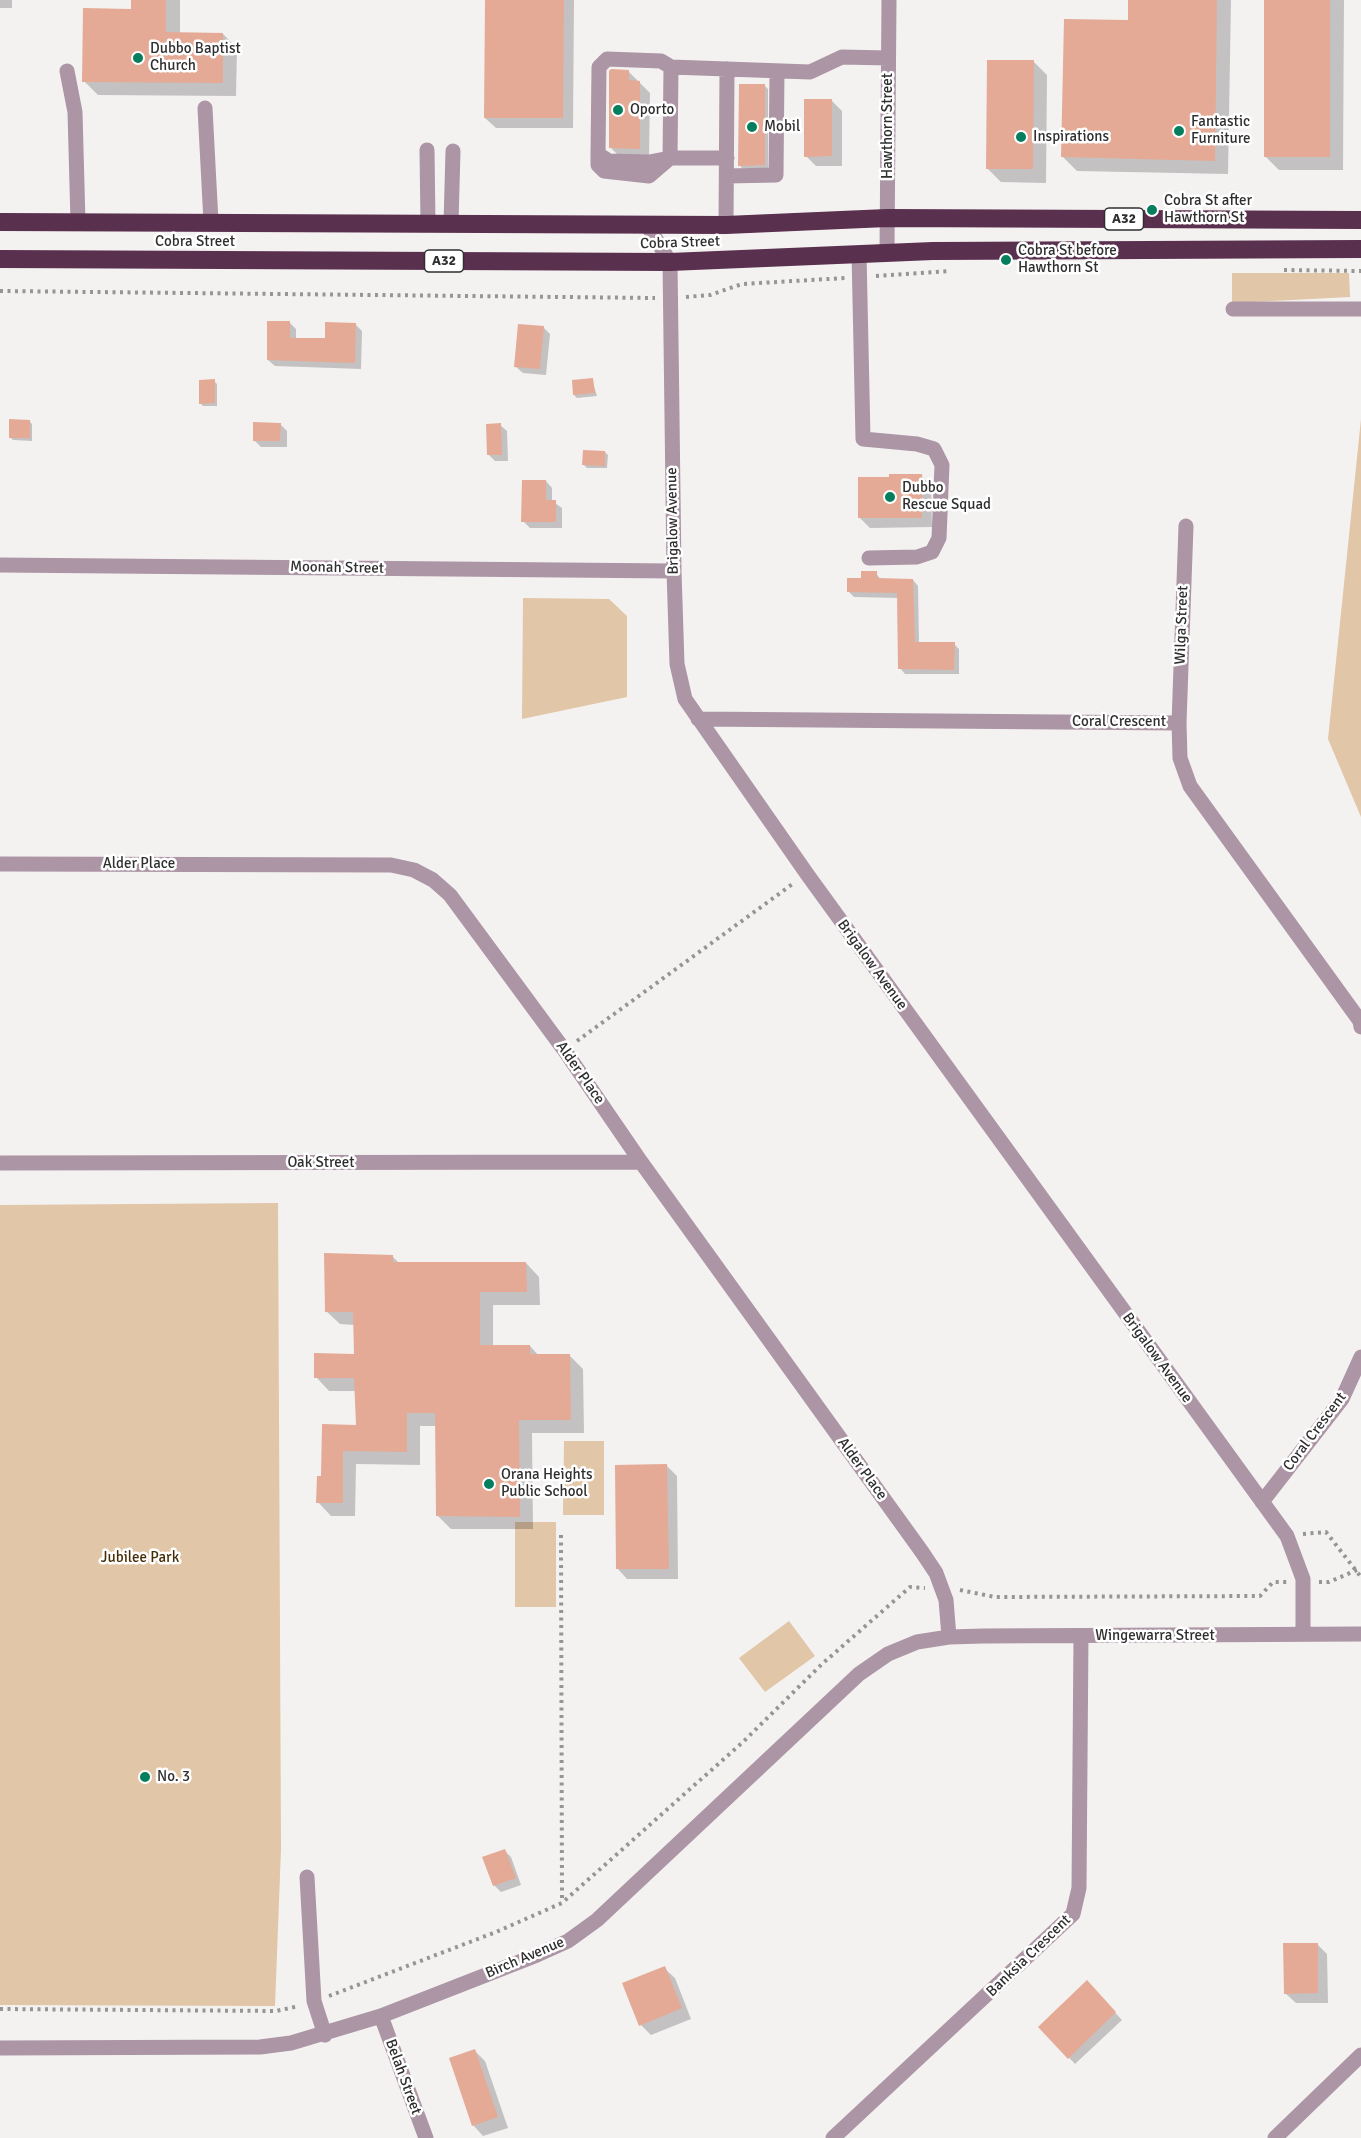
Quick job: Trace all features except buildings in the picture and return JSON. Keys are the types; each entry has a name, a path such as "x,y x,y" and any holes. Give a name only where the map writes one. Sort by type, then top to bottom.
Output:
{"highway":[{"name":"Cobra Street","path":"0,222 726,225 887,218 1361,220"},
{"name":"Cobra Street","path":"0,259 670,262 887,252 1121,248 1361,249"}],"street":[{"name":"Hawthorn Street","path":"887,252 889,0"},
{"path":"727,158 670,158 649,162 609,161 598,154 599,68 602,63 607,59 661,61 671,67 810,72 842,57 888,58"},
{"path":"670,158 671,67"},
{"path":"726,225 727,69"},
{"path":"67,71 75,112 78,222"},
{"path":"727,176 776,176 777,71"},
{"path":"206,108 211,222"},
{"path":"427,150 428,223"},
{"path":"451,223 453,151"},
{"path":"647,225 670,262"},
{"path":"859,253 863,440 917,444 934,449 942,465 939,538 932,552 917,557 869,558"},
{"name":"Brigalow Avenue","path":"670,262 674,572 678,664 685,699 807,874 1287,1536 1303,1582 1303,1635"},
{"path":"1233,309 1361,309"},
{"name":"Wilga Street","path":"1179,723 1186,526"},
{"name":"Moonah Street","path":"0,565 674,572"},
{"name":"Coral Crescent","path":"698,719 1179,723 1180,758 1190,786 1361,1023"},
{"name":"Alder Place","path":"0,864 391,865 414,870 433,880 450,895 565,1051 641,1162 936,1573 946,1600 949,1637"},
{"name":"Oak Street","path":"0,1163 641,1162"},
{"name":"Coral Crescent","path":"1262,1502 1342,1399 1361,1358"},
{"name":"Wingewarra Street","path":"949,1637 1361,1634"},
{"name":"Banksia Crescent","path":"833,2138 1073,1914 1079,1888 1081,1636"},
{"name":"Birch Avenue","path":"0,2048 260,2047 291,2043 381,2016 568,1941 597,1920 859,1674 888,1654 917,1642 949,1637"},
{"path":"307,1877 314,2001 325,2034"},
{"name":"Belah Street","path":"381,2016 426,2138"},
{"path":"1275,2138 1361,2055"}],"path":[{"path":"565,1051 807,874"},
{"path":"1287,1536 1326,1532 1361,1576"},
{"path":"561,1535 562,1903"},
{"path":"0,2009 276,2011 314,2001 496,1932 562,1903 744,1741 822,1664 910,1587 970,1590 995,1597 1260,1596 1273,1582 1329,1582 1358,1570"}],"green space":[{"path":"1232,273 1349,273 1350,297 1232,303"},
{"path":"1361,419 1361,817 1328,739"},
{"path":"523,598 609,599 627,616 627,697 522,719"},
{"name":"Jubilee Park","path":"278,1203 281,1849 275,2006 0,2005 0,1205"},
{"path":"564,1441 604,1441 604,1515 563,1515"},
{"path":"515,1522 556,1522 556,1607 515,1607"},
{"path":"789,1621 815,1656 765,1692 739,1658"}],"place":[{"name":"Dubbo Baptist Church","path":"138,58"},
{"name":"Oporto","path":"618,110"},
{"name":"Mobil","path":"752,127"},
{"name":"Fantastic Furniture","path":"1179,131"},
{"name":"Inspirations","path":"1021,137"},
{"name":"Cobra St after Hawthorn St","path":"1152,210"},
{"name":"Cobra St before Hawthorn St","path":"1006,260"},
{"name":"Dubbo Rescue Squad","path":"890,497"},
{"name":"Orana Heights Public School","path":"489,1484"},
{"name":"No. 3","path":"145,1777"}]}
